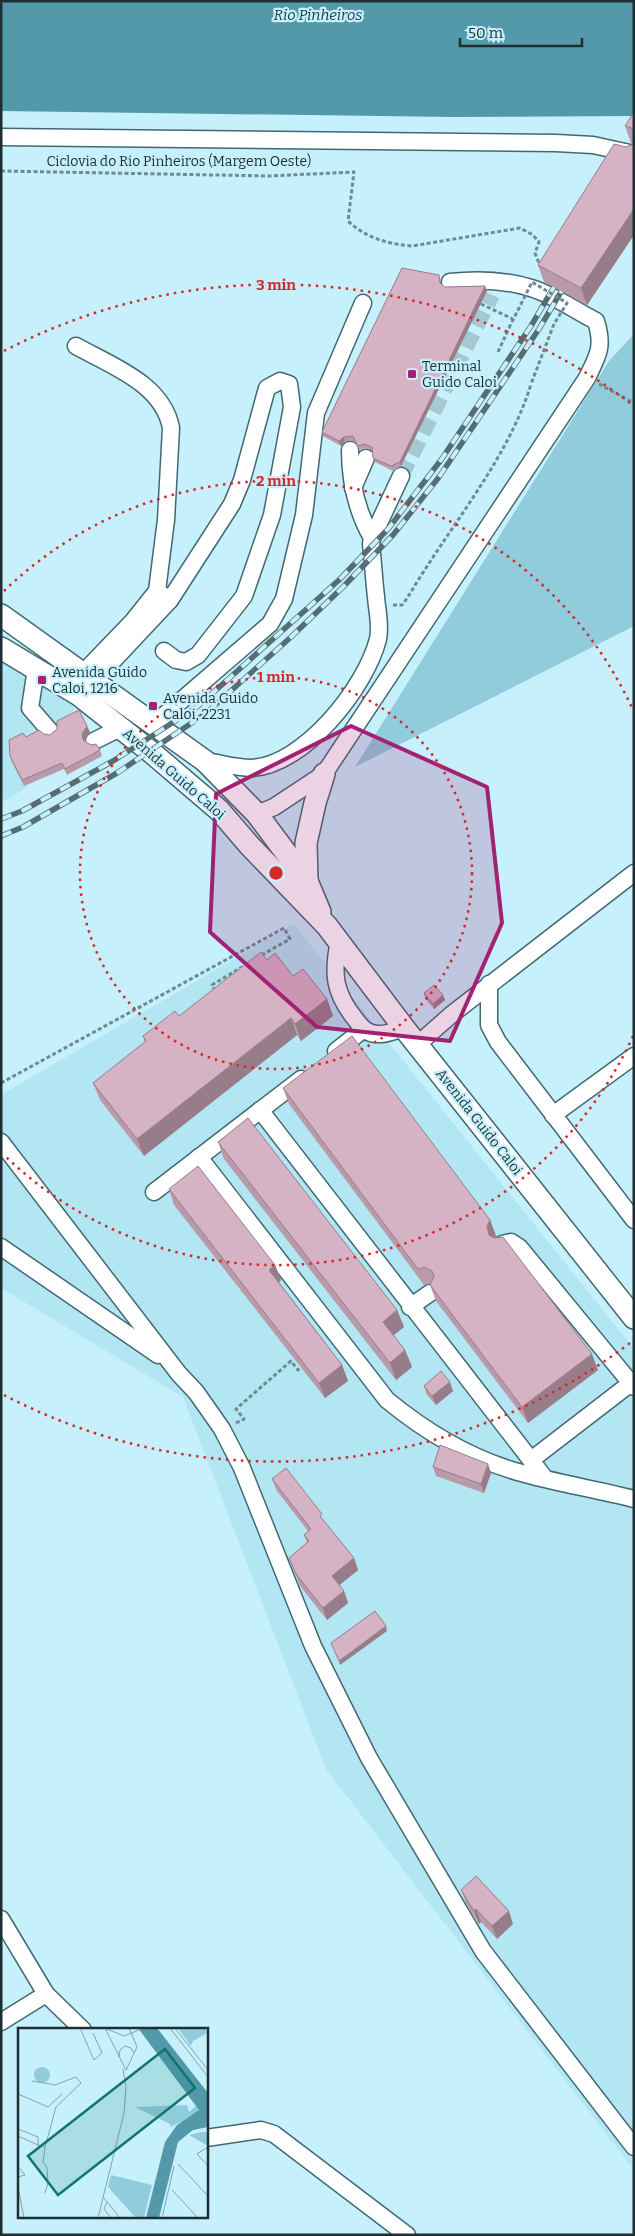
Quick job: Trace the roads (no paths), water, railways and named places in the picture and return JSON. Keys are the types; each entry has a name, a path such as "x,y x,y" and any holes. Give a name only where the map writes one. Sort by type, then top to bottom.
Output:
{"main road":[{"name":"Avenida Guido Caloi","path":"1,615 206,761 257,814 307,881 333,933"},
{"name":"Avenida Guido Caloi","path":"1,648 79,695 219,810 249,845 333,933 411,1036 634,1318"},
{"path":"307,881 306,843 314,803 324,774"},
{"path":"219,810 224,809 257,814"}],"street":[{"path":"1,137 556,143 593,145 634,154"},
{"path":"257,814 274,807 324,774 587,378 597,356 601,338 596,321 535,282 490,294 469,280 450,282"},
{"path":"154,724 270,624 284,599 304,515 316,413 363,303"},
{"path":"76,346 144,384 163,404 169,415 172,428 166,520 164,595"},
{"path":"89,677 164,595 232,504 242,480 267,388 280,381 289,384 292,407 272,515 244,596 198,655 186,662 176,660 164,651"},
{"path":"206,761 250,768 268,764 294,752 331,719 364,674 379,637 372,538 363,521 352,490 350,450"},
{"path":"352,490 366,458"},
{"path":"372,538 401,476"},
{"path":"36,669 30,708 50,731"},
{"path":"94,741 120,728"},
{"path":"333,933 336,988 347,1008 364,1029 379,1034 411,1036 489,984 634,873"},
{"path":"489,984 489,1025 498,1042 634,1220"},
{"path":"154,1192 364,1029"},
{"path":"554,1115 634,1056"},
{"path":"260,1110 544,1478"},
{"path":"1,1142 64,1221 170,1363 196,1392 222,1429 242,1468 313,1646 369,1758 483,1951 634,2147"},
{"path":"199,1157 387,1400 411,1420 462,1451 518,1472 629,1496"},
{"path":"502,1244 511,1242 520,1248 632,1385 530,1460"},
{"path":"1,1248 170,1363"},
{"path":"410,1306 430,1293"},
{"path":"1,1919 46,1994 81,2028"},
{"path":"1,2022 46,1994"},
{"path":"208,2138 261,2130 274,2134 396,2230 407,2235"}],"water":[{"name":"Rio Pinheiros","path":"1,1 634,1 634,116 452,117 1,111"}],"tunnel":[{"path":"401,476 492,295"}],"railway":[{"path":"1,819 22,811 113,761 197,707 339,580 388,529 441,460 531,326 561,275"},
{"path":"1,836 23,827 117,773 205,714 291,637 342,588 393,535 439,477 539,329 568,280"}],"place":[{"name":"Terminal Guido Caloi","path":"412,374"},
{"name":"Avenida Guido Caloi, 1216","path":"42,680"},
{"name":"Avenida Guido Caloi, 2231","path":"153,706"}]}
